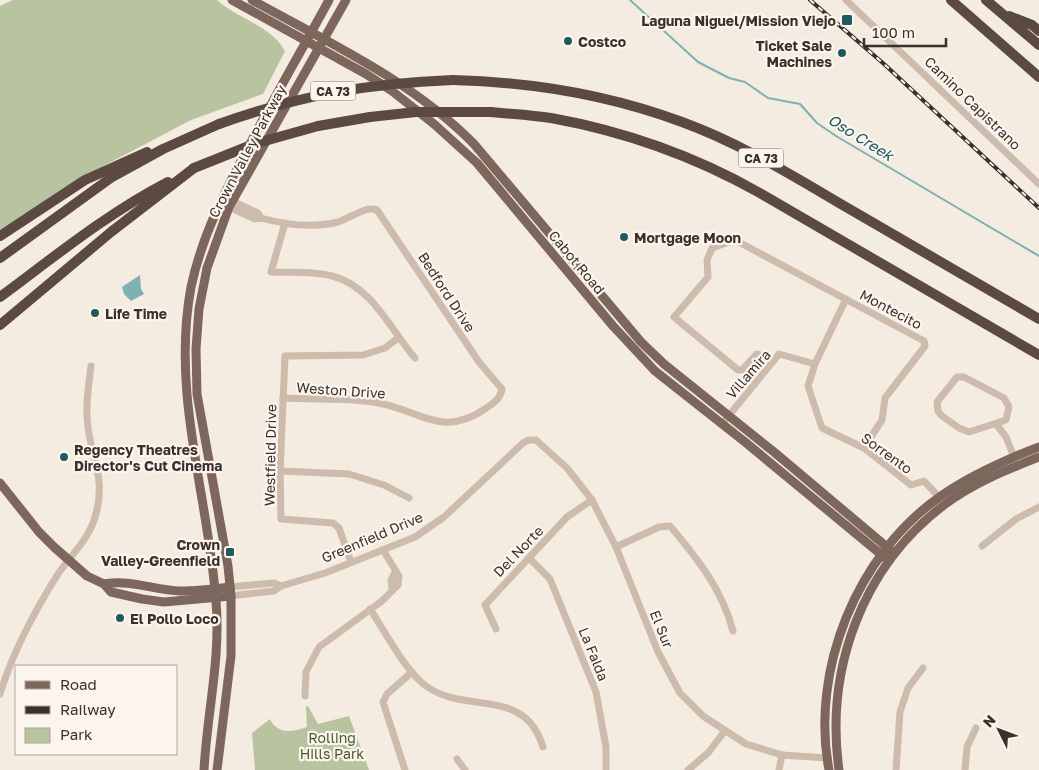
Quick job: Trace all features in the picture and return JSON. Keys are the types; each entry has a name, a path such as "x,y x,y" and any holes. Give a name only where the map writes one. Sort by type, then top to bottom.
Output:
{"highway":[{"path":"951,0 1039,77"},
{"path":"986,0 1039,45"},
{"path":"1001,14 1032,25 1039,31"},
{"path":"1014,56 1039,82"},
{"name":"CA 73","path":"162,150 219,124 268,107 340,90 394,82 452,80 505,82 598,96 648,110 707,132 777,167 1039,319"},
{"name":"CA 73","path":"194,168 254,144 318,126 370,117 432,111 490,112 549,118 618,134 674,152 713,169 758,192 1039,355"},
{"path":"0,236 85,180 143,152 162,150"},
{"path":"0,258 92,190 162,150"},
{"path":"0,297 141,195 194,168"},
{"path":"0,325 111,232 194,168"}],"main road":[{"name":"Cabot Road","path":"232,0 309,37 324,39 409,90 464,134 641,342 664,364 728,416 888,555"},
{"name":"Cabot Road","path":"252,0 309,37 318,48 392,91 457,143 494,183 632,348 655,370 888,555"},
{"name":"Crown Valley Parkway","path":"204,770 216,660 216,593 191,440 185,388 186,337 191,287 204,241 220,200 329,0"},
{"name":"Crown Valley Parkway","path":"216,770 231,656 231,591 200,417 196,368 197,327 203,286 212,251 231,204 346,0"},
{"path":"829,770 827,758 827,698 834,657 850,609 907,526 939,497 971,477 1039,447"},
{"path":"984,480 1039,456"},
{"path":"839,769 835,709 839,677 846,648 863,604 888,555 934,513 1008,465 1014,457"},
{"name":"Greenfield Drive","path":"0,483 39,532 68,560 87,576 104,584 110,592 142,600 176,601 231,591"},
{"name":"Greenfield Drive","path":"104,584 121,581 153,588 216,593"},
{"path":"827,758 830,752 830,744 836,736"},
{"path":"827,758 839,769"}],"street":[{"name":"Camino Capistrano","path":"846,0 1039,184"},
{"path":"231,204 255,219 261,218 285,223 271,272 325,274 350,283 365,293 415,358"},
{"name":"Bedford Drive","path":"285,223 302,226 329,223 373,208 381,214 479,362 502,389"},
{"name":"Montecito","path":"774,360 757,354 742,370 738,370 674,317 708,277 708,253 712,248 734,240 924,340 925,346 885,398 882,420 864,448"},
{"path":"815,364 846,298"},
{"name":"Westfield Drive","path":"351,562 339,528 333,523 282,519 280,471 285,356 364,355 385,348 398,338"},
{"name":"Villamira","path":"722,424 779,354 815,364"},
{"name":"Sorrento","path":"815,364 808,386 822,428 864,448 910,485 924,481 939,497"},
{"path":"0,694 21,639 44,597 93,525 99,497 98,467 86,416 91,366"},
{"path":"1006,420 975,431 963,431 940,414 937,408 938,402 954,378 964,377 1006,400 1009,407 1006,420 1006,438"},
{"name":"Weston Drive","path":"283,398 383,404 417,416 447,422 473,416 497,401 502,389"},
{"path":"996,424 1006,438 1014,457"},
{"name":"Greenfield Drive","path":"231,591 274,591 281,586 383,550 432,527 524,443 532,439"},
{"name":"El Sur","path":"532,439 539,442 567,468 592,500 616,546 658,652 680,693 703,716 724,732 746,744 782,755 827,758"},
{"path":"280,471 348,474 384,485 409,498"},
{"name":"Del Norte","path":"496,629 485,605 567,517 592,500"},
{"path":"982,546 1016,519 1039,507"},
{"path":"616,546 659,527 670,526 708,573 723,601 733,630"},
{"path":"305,696 306,672 320,646 370,609 398,585 399,580 383,550"},
{"name":"La Falda","path":"529,558 550,579 596,692 606,747 606,770"},
{"path":"370,609 412,672 426,687 447,696 501,706 521,714 538,731 543,747"},
{"path":"896,770 900,712 908,688 924,668"},
{"path":"405,770 383,702 387,694 412,672"},
{"path":"965,770 967,747 976,728"},
{"path":"688,770 708,754 724,732"},
{"path":"779,770 782,755"},
{"path":"457,759 465,770"}],"green space":[{"path":"13,0 217,0 225,7 272,35 285,51 263,94 191,120 94,171 0,230 0,6"},
{"name":"Rolling Hills Park","path":"308,706 318,724 349,716 369,770 255,770 252,733 270,719 281,730 291,731 307,727 306,707"}],"water":[{"path":"140,275 141,289 144,294 131,301 124,294 122,287"}],"waterway":[{"name":"Oso Creek","path":"630,0 698,62 729,78 745,82 768,98 800,104 817,123 836,136 1039,256"}],"railway":[{"path":"810,0 884,64 1039,208"}],"place":[{"name":"Laguna Niguel/Mission Viejo","path":"847,20"},
{"name":"Costco","path":"568,41"},
{"name":"Ticket Sale Machines","path":"842,53"},
{"name":"Mortgage Moon","path":"624,237"},
{"name":"Life Time","path":"95,313"},
{"name":"Regency Theatres Director's Cut Cinema","path":"64,457"},
{"name":"Crown Valley-Greenfield","path":"230,552"},
{"name":"El Pollo Loco","path":"120,618"}]}
